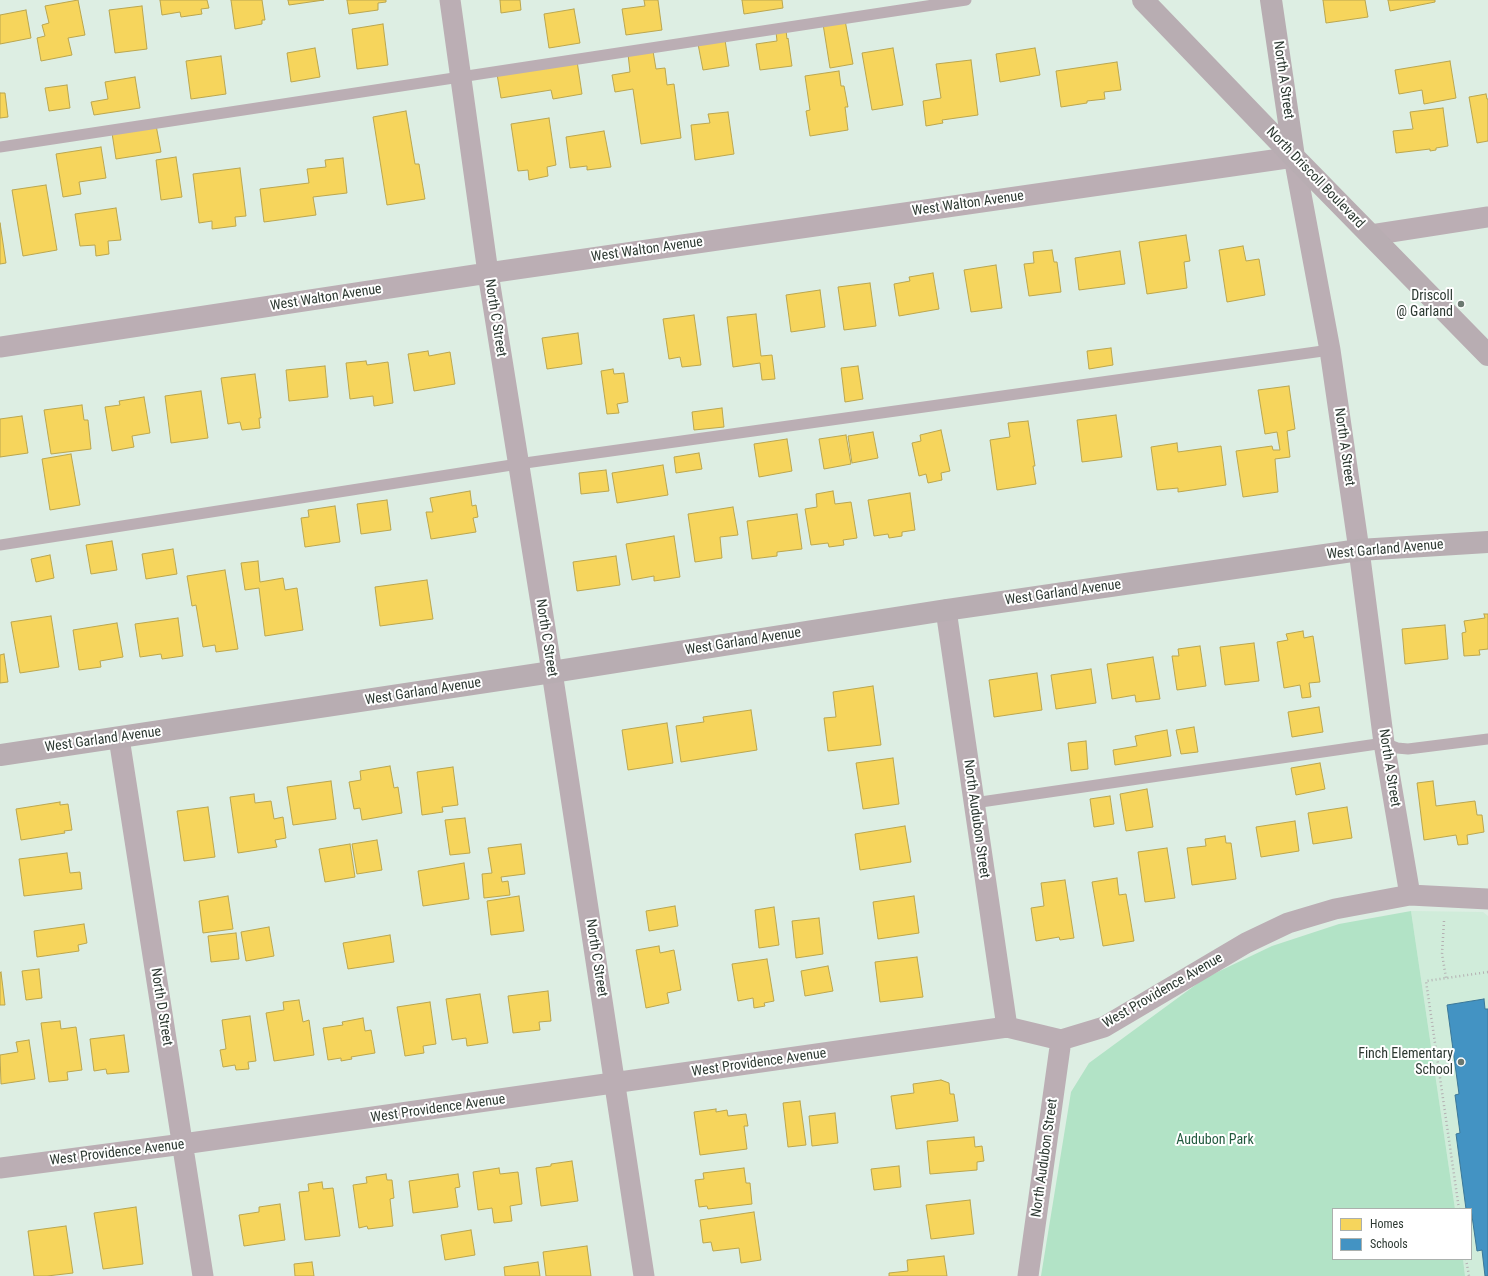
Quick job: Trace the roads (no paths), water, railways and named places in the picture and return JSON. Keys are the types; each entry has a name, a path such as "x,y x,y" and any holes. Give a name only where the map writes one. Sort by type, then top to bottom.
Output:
{"street":[{"name":"North C Street","path":"450,0 488,273 552,672 644,1276"},
{"name":"North Driscoll Boulevard","path":"1144,0 1294,157 1488,355"},
{"name":"North A Street","path":"1271,0 1294,157 1330,350 1359,550 1384,742 1410,895"},
{"name":"West Walton Avenue","path":"0,347 488,273 1294,157"},
{"path":"1371,235 1488,217"},
{"name":"West Garland Avenue","path":"0,755 552,672 946,610 1359,550 1488,542"},
{"name":"North Audubon Street","path":"946,610 1007,1027"},
{"name":"North D Street","path":"119,738 203,1276"},
{"name":"West Providence Avenue","path":"0,1168 615,1084 1007,1027 1061,1040 1104,1027 1246,944 1288,923 1335,909 1410,895 1488,899"},
{"name":"North Audubon Street","path":"1028,1276 1061,1040"}],"lane":[{"path":"0,147 966,0"},
{"path":"0,545 518,464 1330,350"},
{"path":"974,803 1384,742 1397,748 1408,750 1488,739"}],"place":[{"name":"Driscoll @ Garland","path":"1461,304"},
{"name":"Finch Elementary School","path":"1461,1062"}],"park label":[{"name":"Audubon Park","path":"1215,1140"}]}
